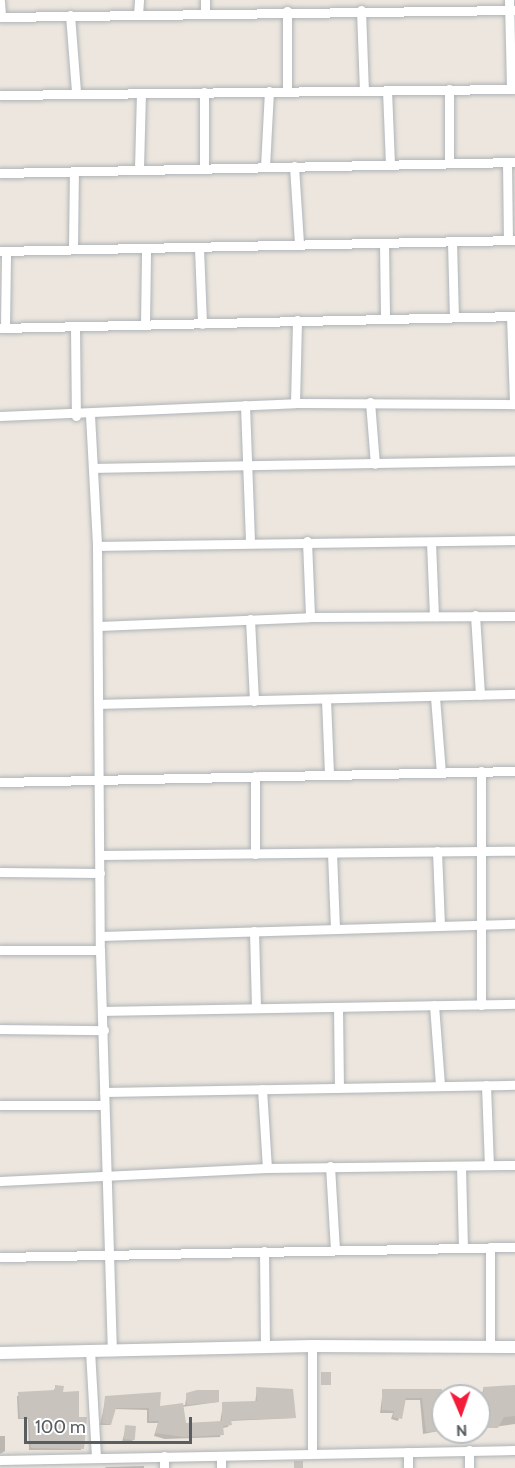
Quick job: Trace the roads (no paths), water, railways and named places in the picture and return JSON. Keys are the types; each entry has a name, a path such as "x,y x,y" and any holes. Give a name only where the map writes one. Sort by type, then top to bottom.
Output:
{"street":[{"path":"138,15 139,0"},
{"path":"205,0 205,13"},
{"path":"378,0 378,11"},
{"path":"0,95 513,89 512,10 509,0"},
{"path":"0,1 0,17 378,11 447,5 512,10"},
{"path":"361,10 364,90"},
{"path":"286,90 287,11"},
{"path":"70,15 76,93"},
{"path":"449,89 449,163"},
{"path":"387,90 390,164"},
{"path":"265,167 269,91"},
{"path":"204,92 204,168"},
{"path":"139,168 141,94"},
{"path":"0,173 139,168 511,162 512,240 299,243 146,250 3,251 3,328 385,317 513,316 515,404 295,403 76,416 0,416"},
{"path":"294,166 299,243"},
{"path":"74,172 74,249"},
{"path":"452,242 454,316"},
{"path":"384,243 385,317"},
{"path":"199,248 202,324"},
{"path":"145,325 146,250"},
{"path":"295,403 297,320"},
{"path":"75,327 76,416"},
{"path":"370,402 375,464"},
{"path":"245,405 250,541"},
{"path":"90,415 99,626 100,950 104,1030 106,1255 112,1350"},
{"path":"94,468 248,468 515,461"},
{"path":"97,546 250,541 515,540"},
{"path":"307,542 310,616"},
{"path":"431,542 434,616"},
{"path":"475,615 480,695"},
{"path":"99,626 310,616 515,616"},
{"path":"250,619 254,701"},
{"path":"99,704 515,694"},
{"path":"435,696 441,773"},
{"path":"326,699 329,774"},
{"path":"481,1005 482,771"},
{"path":"0,782 99,778 515,771"},
{"path":"255,776 255,854"},
{"path":"437,850 440,926"},
{"path":"100,855 515,851"},
{"path":"332,853 334,928"},
{"path":"0,872 100,873"},
{"path":"100,936 515,924"},
{"path":"254,931 256,1006"},
{"path":"0,950 100,950"},
{"path":"103,1011 256,1006 515,1004"},
{"path":"434,1005 440,1085"},
{"path":"338,1007 339,1086"},
{"path":"0,1029 104,1030"},
{"path":"486,1085 489,1165"},
{"path":"104,1092 339,1086 515,1085"},
{"path":"262,1089 267,1168"},
{"path":"0,1105 104,1105"},
{"path":"0,1181 330,1166 515,1165"},
{"path":"330,1166 335,1249"},
{"path":"461,1166 463,1248"},
{"path":"490,1247 490,1347"},
{"path":"0,1257 515,1247"},
{"path":"264,1251 266,1347"},
{"path":"312,1346 312,1452"},
{"path":"0,1353 312,1346 515,1347"},
{"path":"90,1350 96,1457"},
{"path":"469,1450 469,1468"},
{"path":"0,1460 15,1464 96,1457 515,1450"},
{"path":"408,1452 408,1468"},
{"path":"221,1455 221,1468"},
{"path":"164,1456 164,1468"}]}
